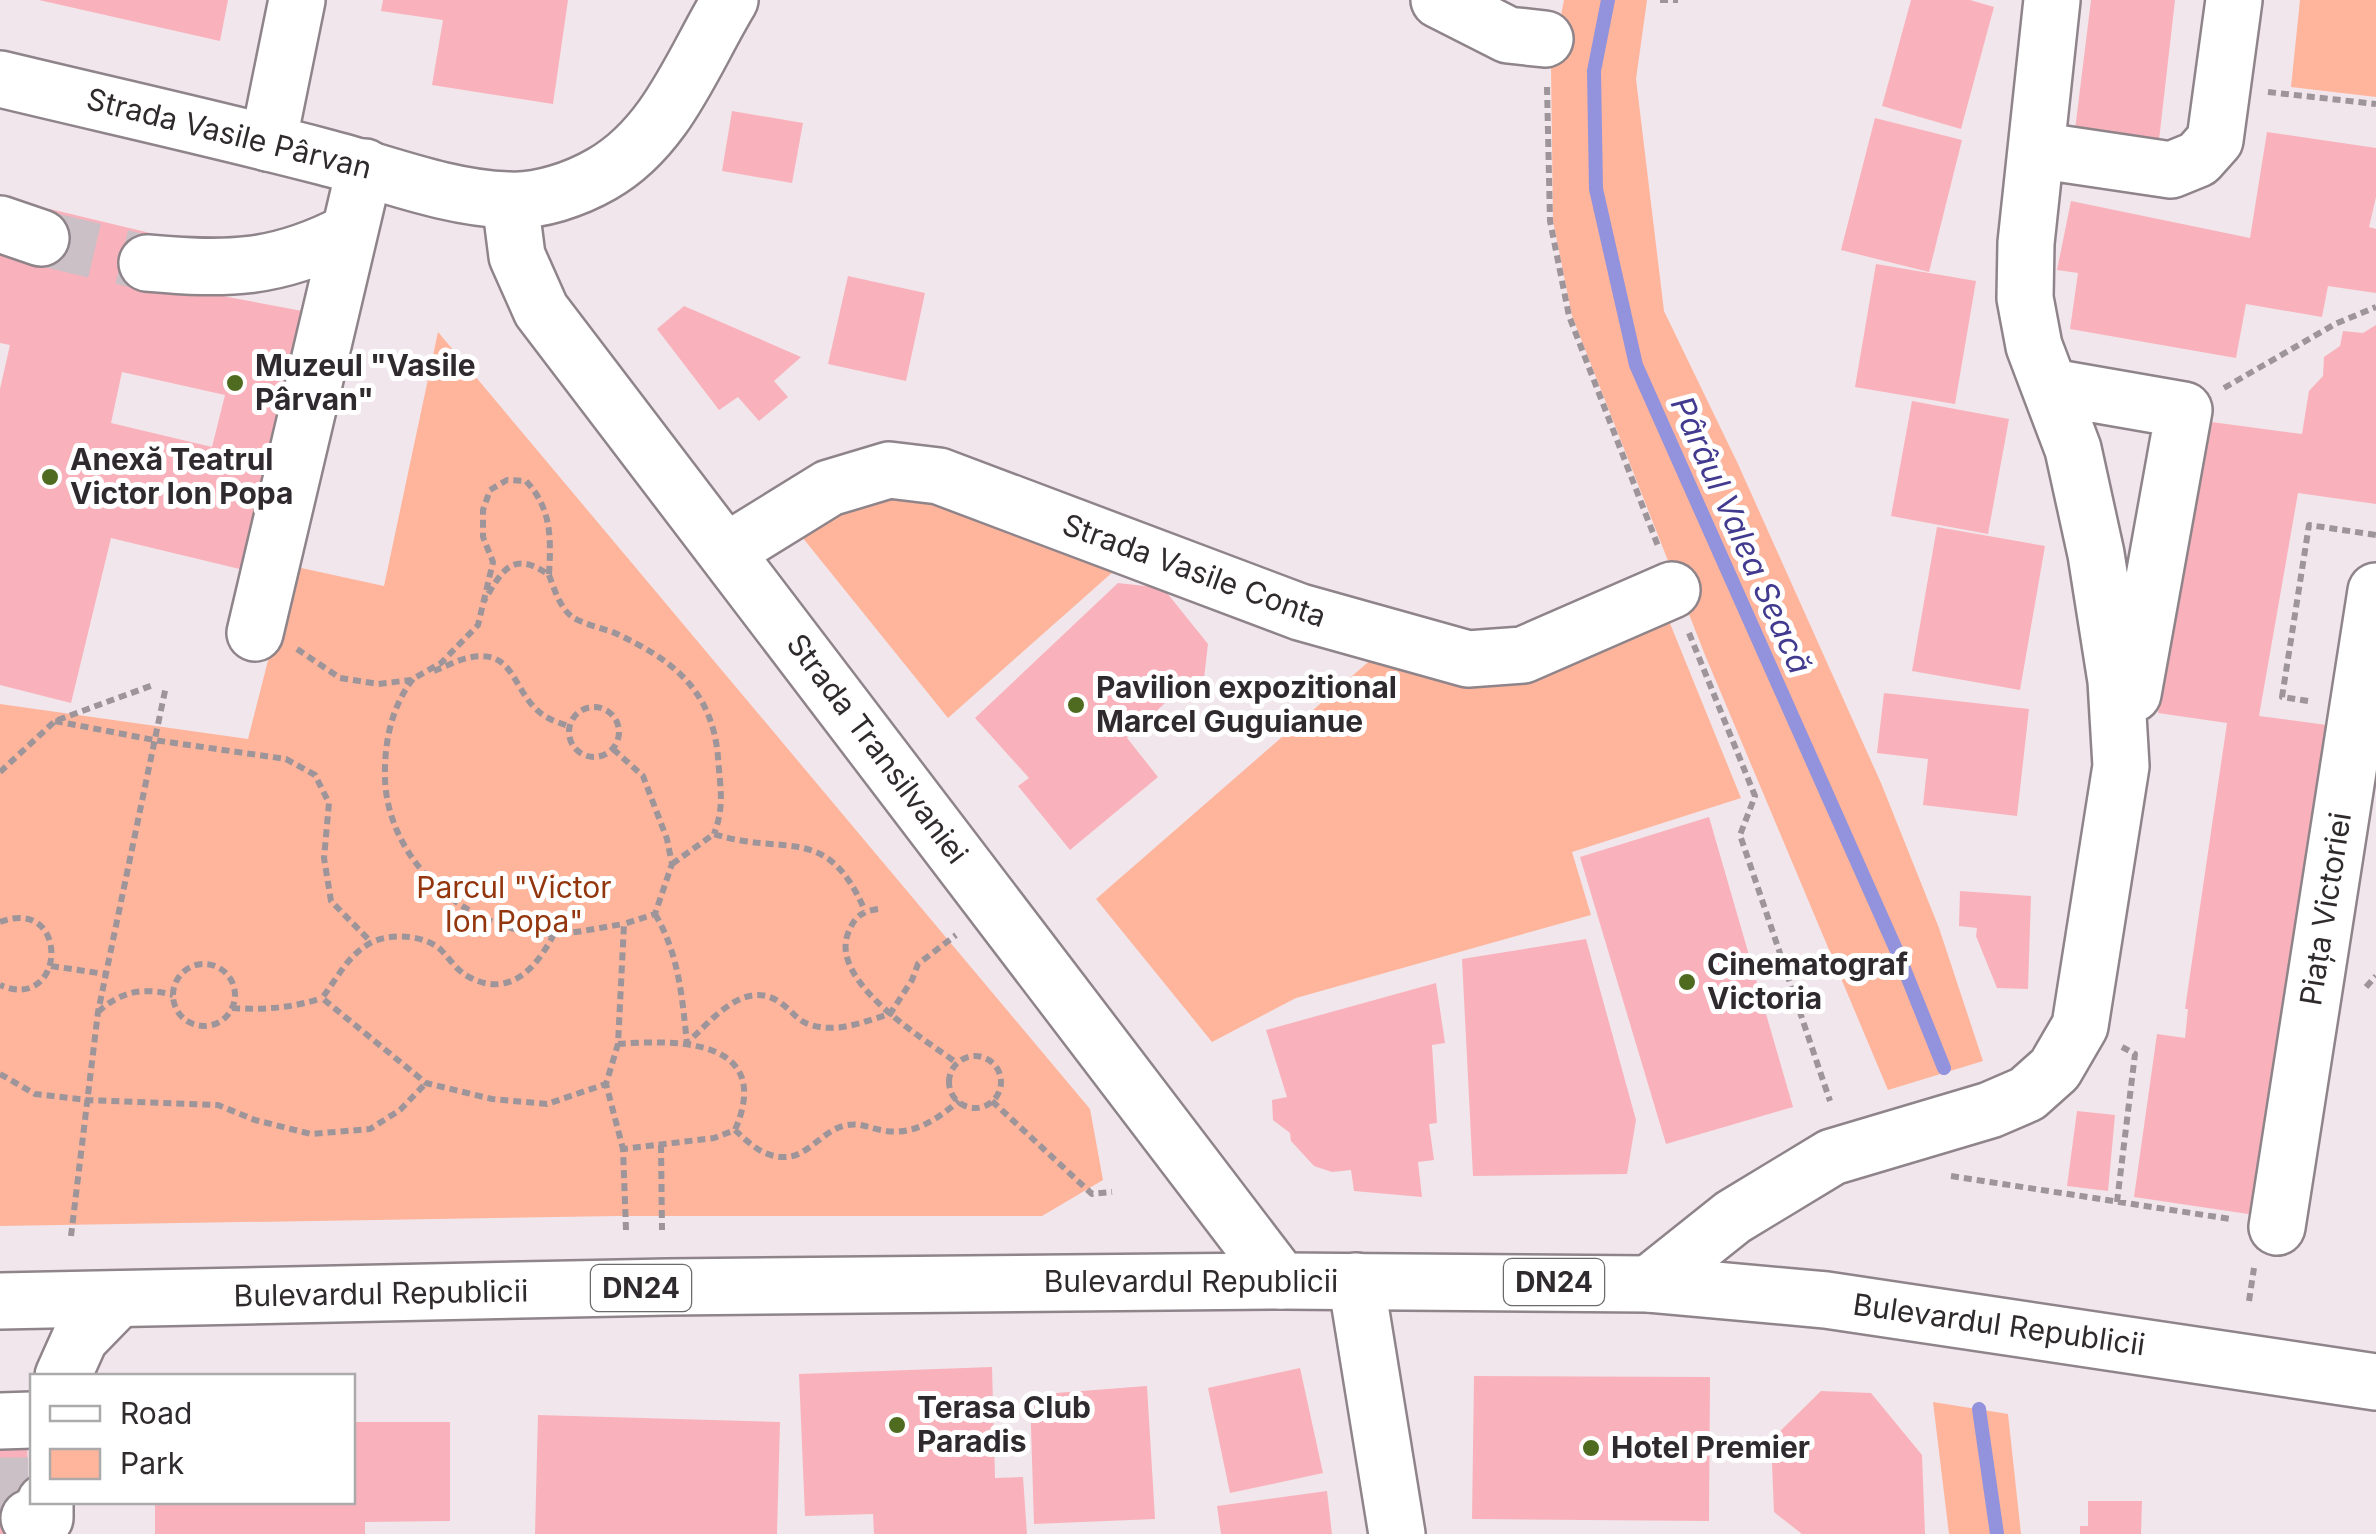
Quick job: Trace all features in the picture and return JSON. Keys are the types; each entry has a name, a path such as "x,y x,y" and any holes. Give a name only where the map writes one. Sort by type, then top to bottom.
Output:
{"street":[{"path":"268,142 297,0"},
{"name":"Strada Vasile Pârvan","path":"0,79 268,142 456,192 510,201 560,193 603,174 640,145 669,111 730,0"},
{"path":"1439,0 1508,35 1546,39"},
{"path":"2052,0 2026,242 2025,298 2034,346 2073,448 2096,554 2116,681 2121,766"},
{"path":"2036,150 2170,170 2198,159 2214,140 2234,0"},
{"path":"255,632 365,167"},
{"name":"Strada Transilvaniei","path":"510,201 518,256 541,310 1282,1280"},
{"path":"147,262 204,268 258,266 314,250 349,232"},
{"path":"1649,1284 1733,1217 1802,1173 1869,1144 1990,1110 2027,1094 2055,1069 2080,1026 2184,410 2052,387"},
{"name":"Strada Vasile Conta","path":"727,551 829,488 890,470 939,476 1300,612 1468,659 1523,654 1672,590"},
{"name":"Piața Victoriei","path":"2259,1232 2376,591"},
{"name":"Bulevardul Republicii","path":"0,1301 668,1287 1282,1280 1649,1284 1826,1300 2376,1382"},
{"path":"1356,1281 1397,1534"},
{"path":"64,1374 80,1338 117,1300"}],"path":[{"path":"1660,0 1678,0"},
{"path":"1546,39 1550,222 1569,316 1755,796 1740,835 1830,1102"},
{"path":"2222,88 2376,104"},
{"path":"2184,410 2336,324 2376,307"},
{"path":"655,914 624,924 554,934 507,925 468,909 430,881 404,850 386,806 384,756 393,713 412,680 441,663 478,626 493,562 483,537 482,510 490,490 506,480 526,481 540,496 548,518 549,575 557,597 571,616 642,646 692,685 711,717 722,812 714,834 672,864"},
{"path":"484,601 503,569 519,562 536,565 549,575"},
{"path":"255,632 285,639 308,660 340,678 378,684 412,680 473,656 496,657 507,665 535,708 549,720 569,726"},
{"path":"0,772 54,721 152,684"},
{"path":"70,1236 98,1012 166,686"},
{"path":"593,706 609,712 618,733 612,748 598,757 582,754 571,742 569,726 578,712 593,706"},
{"path":"54,721 286,759 315,775 329,803 324,858 331,901 370,942"},
{"path":"612,748 643,776 658,810 672,864 655,914"},
{"path":"714,834 819,850 853,884 864,911"},
{"path":"878,909 864,911 845,937 846,960 855,978 890,1014 957,1063"},
{"path":"655,914 669,937 680,978 687,1043"},
{"path":"0,922 14,918 37,923 52,942 51,966 36,984 14,990 0,985"},
{"path":"624,924 618,1044 606,1084 624,1148 626,1230"},
{"path":"232,1008 264,1010 299,1006 322,998 352,956 370,942 416,937 438,946 470,978 495,984 521,978 541,960 554,934"},
{"path":"687,1043 741,997 765,995 781,1003 797,1020 822,1028 890,1014 918,964 956,934"},
{"path":"205,964 224,971 234,988 232,1008 218,1023 198,1026 180,1015 173,995 175,985 187,970 205,964"},
{"path":"51,966 105,974"},
{"path":"98,1012 115,997 136,991 155,990 173,995"},
{"path":"322,998 426,1083 492,1099 547,1104 606,1084"},
{"path":"618,1044 687,1043 718,1050 733,1061 741,1080 744,1110 735,1130 714,1138 624,1148"},
{"path":"2114,1044 2134,1054 2117,1202"},
{"path":"980,1056 994,1064 1001,1079 992,1102 979,1108 959,1102 950,1087 957,1063 980,1056"},
{"path":"0,1074 35,1094 218,1105 254,1120 312,1134 370,1128 400,1110 426,1083"},
{"path":"735,1130 756,1150 784,1158 810,1149 822,1135 841,1127 862,1123 883,1131 911,1131 934,1122 959,1102"},
{"path":"992,1102 1092,1194 1112,1192"},
{"path":"661,1145 662,1230"},
{"path":"1942,1174 2117,1202 2259,1232 2250,1301"}],"green space":[{"path":"1564,0 1647,0 1636,79 1664,311 1738,464 1881,783 1939,928 1983,1061 1888,1090 1705,655 1572,316 1553,221 1551,67"},
{"path":"2300,0 2376,0 2376,97 2291,87"},
{"name":"Parcul \"Victor Ion Popa\"","path":"438,332 1090,1109 1103,1180 1042,1216 617,1216 0,1226 0,704 248,739 292,566 384,586"},
{"path":"878,490 939,494 1123,563 948,718 798,532"},
{"path":"1667,616 1741,798 1572,852 1591,915 1296,998 1212,1042 1096,899 1382,650"},
{"path":"1933,1402 2008,1414 2021,1534 1949,1534"}],"building":[{"path":"39,0 228,0 220,41"},
{"path":"383,0 568,0 553,104 432,85 443,20 381,11"},
{"path":"1911,0 1970,0 1994,7 1961,129 1882,106"},
{"path":"2091,0 2175,0 2158,149 2074,138"},
{"path":"732,111 803,123 792,183 722,171"},
{"path":"1875,118 1962,140 1929,272 1841,250"},
{"path":"2267,132 2376,148 2376,197 2369,227 2376,229 2376,293 2328,286 2322,317 2246,304 2236,358 2070,329 2078,273 2057,270 2071,201 2250,238"},
{"name":"Muzeul \"Vasile Pârvan\"","path":"50,209 150,233 142,281 313,313 252,572 111,538 71,703 0,685 0,389 10,345 0,343 0,255 37,264","holes":["122,372 225,395 212,447 111,423"]},
{"path":"1876,264 1976,281 1955,404 1855,387"},
{"path":"848,276 925,293 906,381 828,364"},
{"path":"684,306 801,357 774,381 788,397 759,421 738,397 719,410 657,329"},
{"path":"2376,325 2376,504 2298,493 2259,716 2334,726 2255,1215 2134,1197 2157,1034 2185,1038 2185,1009 2227,723 2158,713 2204,421 2302,434 2309,391 2323,376 2324,357 2340,346 2343,331 2363,333"},
{"path":"1912,401 2009,419 1988,534 1891,516"},
{"path":"1937,527 2045,546 2020,690 1912,671"},
{"name":"Pavilion expozitional Marcel Guguianue","path":"1118,583 1163,588 1208,644 1203,687 1177,692 1127,738 1158,777 1070,850 1018,786 1029,778 975,718"},
{"path":"1884,693 2029,709 2017,816 1923,805 1928,759 1877,753"},
{"name":"Cinematograf Victoria","path":"1709,817 1793,1107 1666,1144 1580,857"},
{"path":"1960,891 2031,896 2028,989 1997,988 1976,936 1977,928 1959,926"},
{"path":"1586,939 1636,1120 1627,1174 1473,1176 1462,959"},
{"path":"1436,983 1445,1043 1432,1045 1437,1123 1429,1124 1434,1160 1418,1162 1422,1197 1354,1191 1351,1170 1332,1172 1314,1166 1291,1141 1290,1133 1273,1120 1272,1100 1287,1097 1266,1030"},
{"path":"2077,1111 2115,1115 2108,1191 2067,1186"},
{"name":"Terasa Club Paradis","path":"992,1367 995,1478 1023,1477 1027,1534 874,1534 873,1514 805,1516 799,1374"},
{"path":"1300,1368 1323,1473 1230,1493 1208,1388"},
{"name":"Hotel Premier","path":"1474,1376 1710,1377 1709,1521 1472,1519"},
{"path":"1147,1386 1155,1519 1034,1524 1030,1395"},
{"path":"1821,1391 1871,1393 1922,1455 1925,1534 1802,1534 1774,1512 1771,1440"},
{"path":"538,1415 780,1422 777,1534 535,1534"},
{"path":"355,1422 450,1422 450,1521 365,1522 365,1534 155,1534 155,1504 355,1504"},
{"path":"0,1434 27,1434 29,1534 0,1534"},
{"path":"1327,1491 1332,1534 1221,1534 1217,1506"},
{"path":"2088,1501 2142,1501 2141,1534 2080,1534 2080,1526 2088,1526"}],"waterway":[{"name":"Pârâul Valea Seacă","path":"1608,0 1594,71 1596,189 1636,365 1899,956 1944,1068"},
{"name":"Pârâul Valea Seacă","path":"1979,1409 1997,1534"}],"tunnel":[{"path":"41,238 147,263"},
{"path":"0,1485 28,1485"}],"place":[{"name":"Muzeul \"Vasile Pârvan\"","path":"235,383"},
{"name":"Anexă Teatrul Victor Ion Popa","path":"50,477"},
{"name":"Pavilion expozitional Marcel Guguianue","path":"1076,705"},
{"name":"Cinematograf Victoria","path":"1687,982"},
{"name":"Terasa Club Paradis","path":"897,1425"},
{"name":"Hotel Premier","path":"1591,1448"}]}
